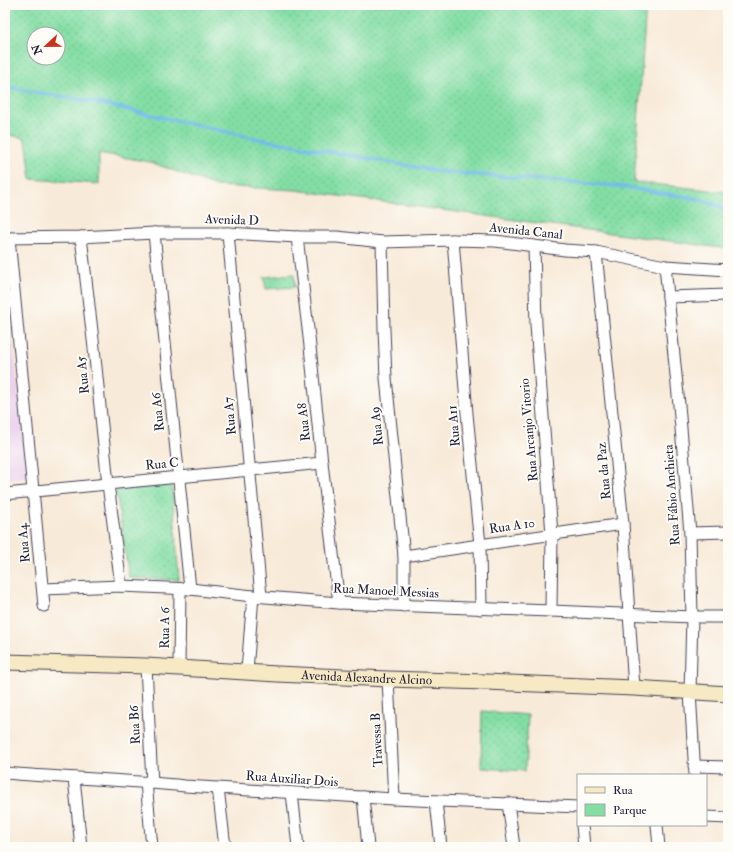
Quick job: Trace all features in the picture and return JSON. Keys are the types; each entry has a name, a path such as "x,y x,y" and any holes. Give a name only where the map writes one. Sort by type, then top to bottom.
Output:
{"street":[{"name":"Avenida D","path":"81,236 154,232 228,233 297,237 337,237 382,242"},
{"name":"Rua A6","path":"154,232 179,477 185,589"},
{"name":"Rua A7","path":"228,233 249,470 257,596 247,672"},
{"path":"7,238 81,236"},
{"name":"Rua A5","path":"81,236 108,484 121,586"},
{"name":"Rua A8","path":"297,237 322,463 340,603"},
{"name":"Rua A4","path":"7,238 34,491 44,606"},
{"name":"Avenida Canal","path":"382,242 453,240 495,241 596,252 665,266 728,270"},
{"name":"Rua A11","path":"453,240 467,414 480,545 481,609"},
{"name":"Rua A9","path":"382,242 386,378 404,556 404,606"},
{"name":"Rua Arcanjo Vitorio","path":"534,246 536,325 552,534 551,611"},
{"name":"Rua da Paz","path":"596,252 623,524 634,688"},
{"path":"665,266 668,297 728,296"},
{"name":"Rua Fábio Anchieta","path":"668,297 690,532 692,617 690,692 694,770"},
{"name":"Rua C","path":"5,494 322,463"},
{"name":"Rua A 10","path":"404,556 623,524"},
{"path":"690,532 728,532"},
{"name":"Rua Manoel Messias","path":"43,588 121,586 185,589 340,603 629,615 728,617"},
{"name":"Rua A 6","path":"179,667 185,589"},
{"name":"Avenida Alexandre Alcino","path":"5,662 179,667 277,674 634,688 728,694"},
{"path":"5,670 36,663"},
{"name":"Rua B6","path":"146,666 152,847"},
{"name":"Travessa B","path":"388,679 394,799"},
{"path":"694,770 728,767"},
{"name":"Rua Auxiliar Dois","path":"5,773 394,799 577,806"},
{"path":"74,778 81,847"},
{"path":"218,788 224,847"},
{"path":"292,793 298,847"},
{"path":"363,797 368,847"},
{"path":"436,801 441,847"},
{"path":"508,803 514,847"},
{"path":"707,817 728,820"},
{"path":"582,826 584,847"},
{"path":"657,826 659,847"}],"shaded area":[{"path":"5,272 28,477 5,480"}],"green space":[{"path":"5,5 646,6 634,182 728,192 728,249 295,190 216,186 150,162 99,153 99,184 31,179 27,147 24,138 5,134"},
{"path":"294,274 295,287 266,289 264,277"},
{"path":"172,485 179,580 129,578 116,490"},
{"path":"482,711 528,715 525,771 481,768"}],"waterway":[{"path":"5,87 94,102 254,138 443,172 617,186 699,199 728,210"}]}
